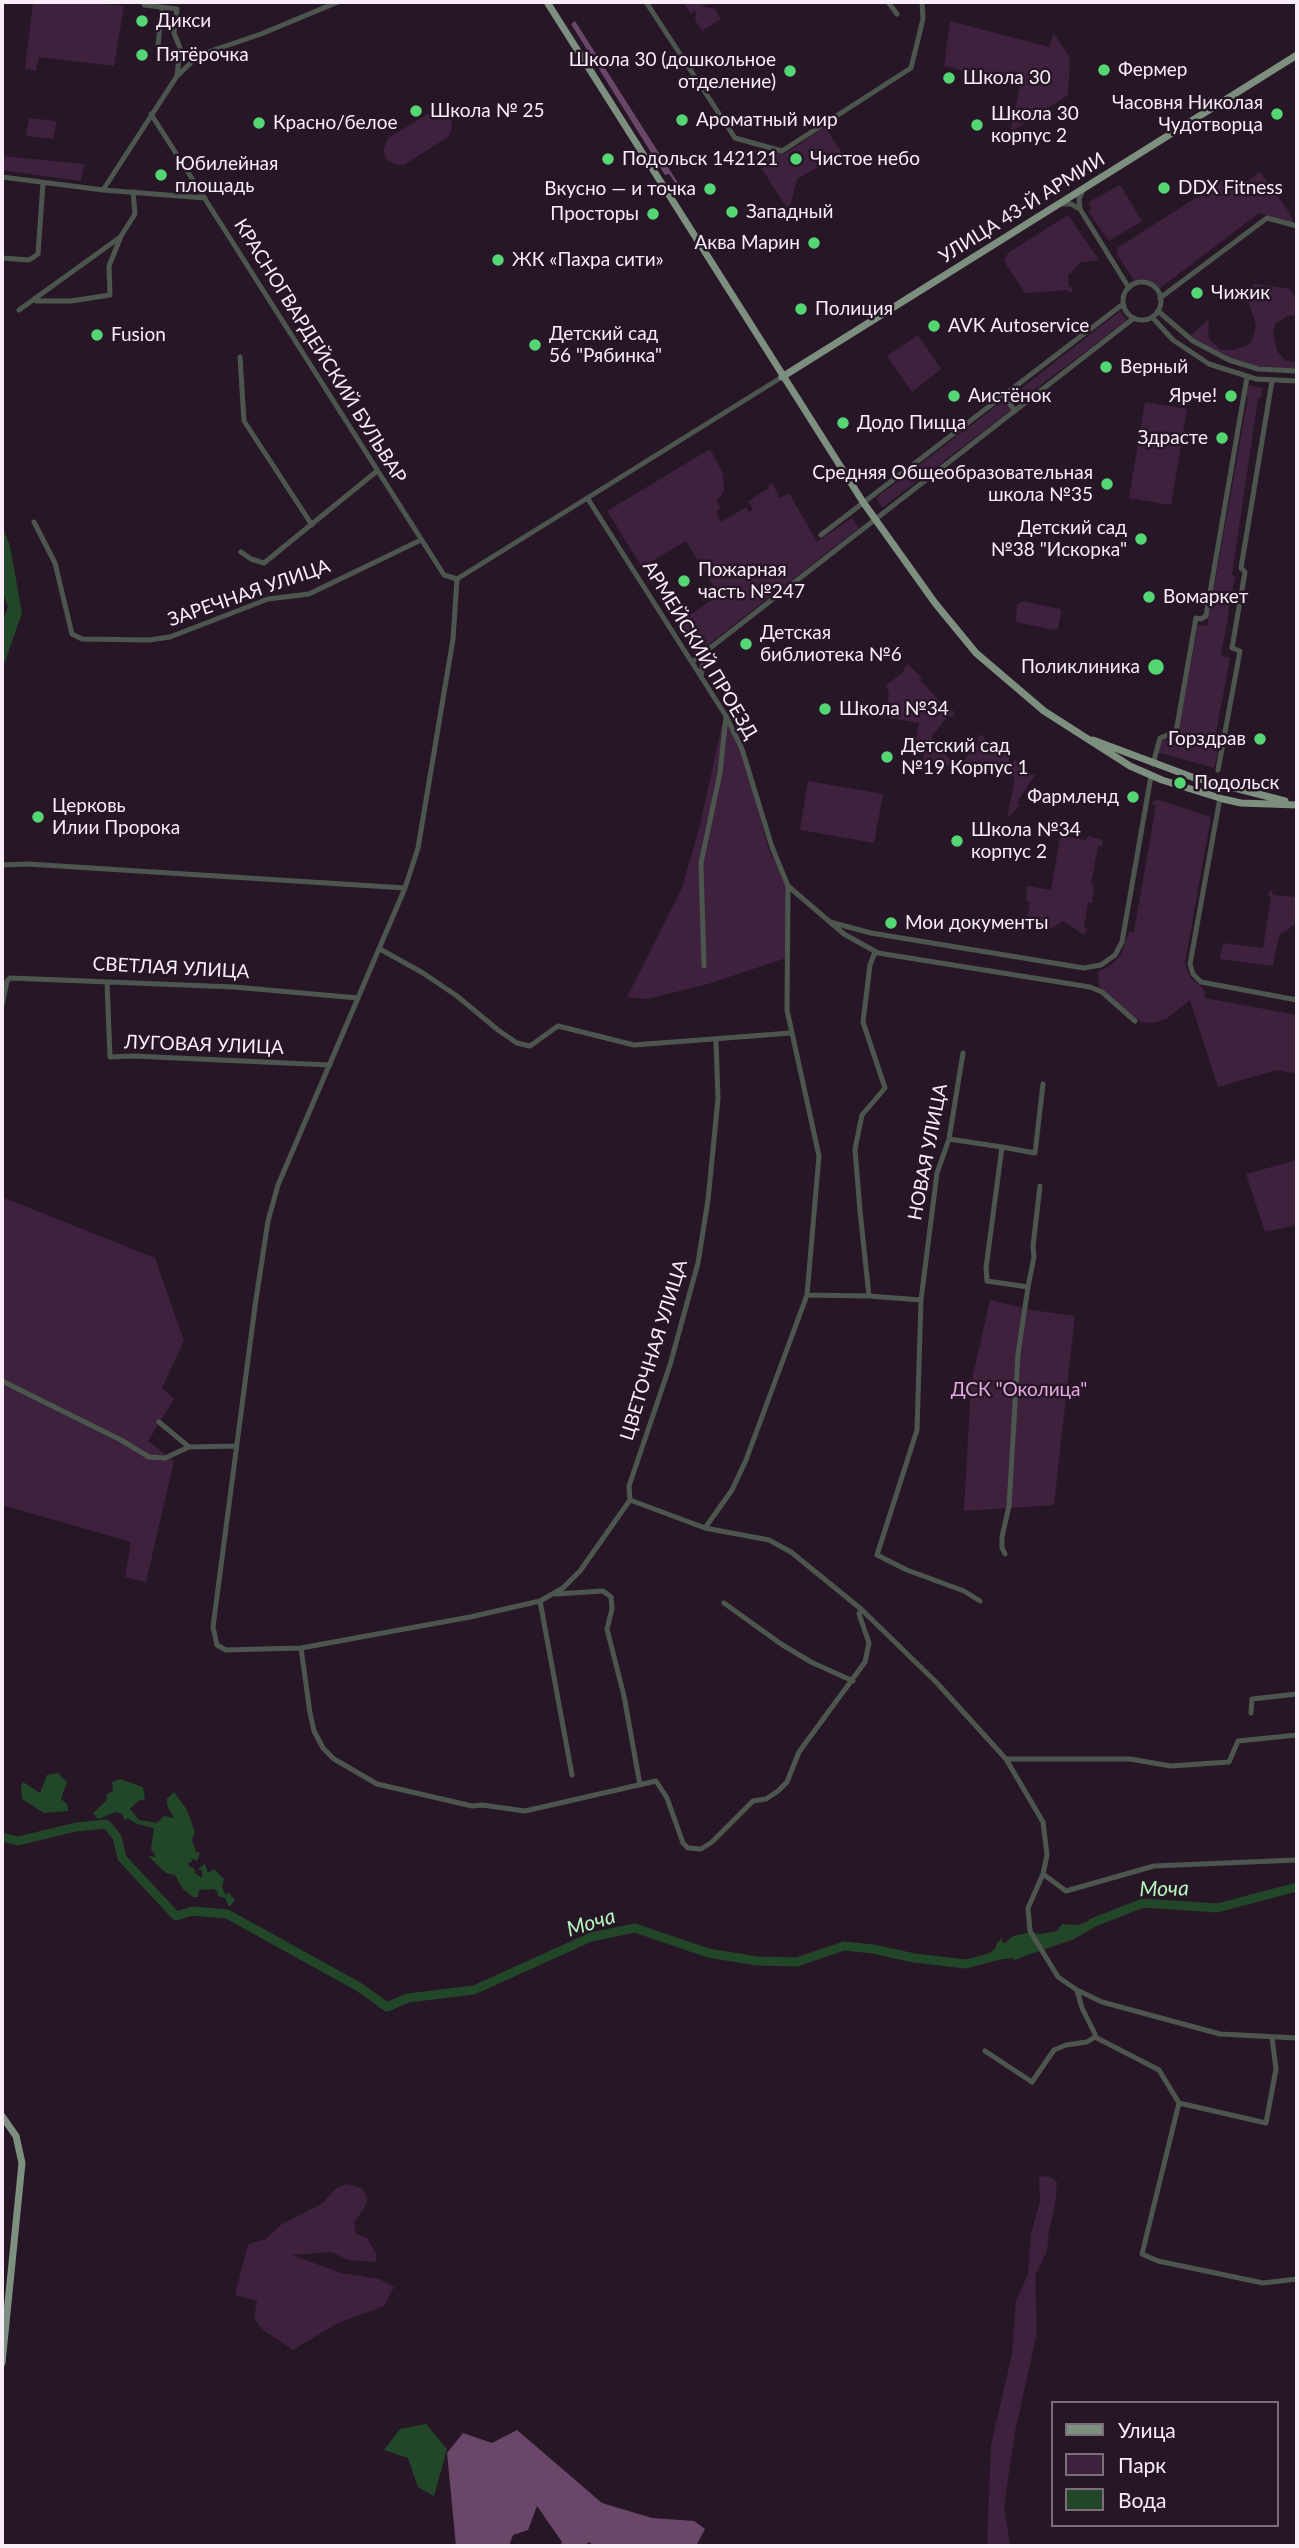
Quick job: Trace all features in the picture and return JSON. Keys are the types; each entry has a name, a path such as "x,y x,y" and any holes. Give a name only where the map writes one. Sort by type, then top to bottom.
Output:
{"main road":[{"path":"547,2 863,502 935,603 976,653 1014,687 1076,733 1151,776 1241,803 1297,804"},
{"name":"УЛИЦА 43-Й АРМИИ","path":"782,377 1297,55"},
{"path":"774,364 785,369 799,366"},
{"path":"1076,733 1192,777 1297,804"},
{"path":"1128,765 1127,759 1131,755"},
{"path":"1241,803 1246,790"},
{"path":"2,2116 16,2136 22,2163 2,2363"}],"street":[{"path":"144,2 144,5 177,9 174,33 180,48 177,76"},
{"path":"103,190 177,76 198,55 261,34 338,2"},
{"path":"646,2 735,138 782,151 911,68 923,19 922,2"},
{"path":"888,2 897,14"},
{"path":"158,45 162,7"},
{"name":"КРАСНОГВАРДЕЙСКИЙ БУЛЬВАР","path":"151,114 444,575 457,579"},
{"path":"2,177 103,190 205,198"},
{"path":"2,258 29,260 38,254 43,183"},
{"path":"1084,188 1079,199 1080,209 1129,288"},
{"path":"35,299 71,301 110,295 109,266 121,236 135,214 133,192"},
{"path":"1059,204 1071,204 1080,209"},
{"path":"1160,298 1267,218 1297,226"},
{"path":"19,310 121,236"},
{"path":"1139,283 1155,288 1160,298 1158,311 1152,317 1140,320 1127,313 1124,304 1125,293 1139,283"},
{"path":"821,535 1124,304"},
{"path":"1152,317 1173,340 1209,364 1247,377 1272,382 1295,382 1295,371 1258,369 1229,360 1193,341 1158,311"},
{"path":"692,662 1135,318"},
{"path":"240,357 244,421 312,525"},
{"path":"1226,371 1229,360"},
{"name":"УЛИЦА 43-Й АРМИИ","path":"457,579 782,377"},
{"path":"1153,764 1160,738 1177,732 1196,618 1206,616 1247,377"},
{"path":"1218,770 1240,651 1232,648 1245,572 1241,568 1272,382"},
{"path":"1004,396 1015,411"},
{"path":"241,552 264,563 377,471"},
{"name":"АРМЕЙСКИЙ ПРОЕЗД","path":"588,499 726,716 743,750 772,847 788,886 829,922 871,933 1084,968 1101,965 1115,955 1122,942 1151,776"},
{"name":"ЗАРЕЧНАЯ УЛИЦА","path":"34,522 55,562 72,634 82,639 149,640 170,637 268,599 309,594 421,540"},
{"path":"457,579 453,639 418,848 380,949 278,1185 268,1221 213,1627 217,1645 226,1650 301,1648 470,1617 540,1601 563,1588 580,1571 629,1500 705,1528 769,1540 790,1552 861,1609 937,1684 1006,1759 1043,1822 1046,1855 1043,1874 1028,1908 1030,1931 1058,1977 1077,1990 1123,2008 1220,2034 1297,2038"},
{"path":"701,676 705,652"},
{"path":"704,966 701,863 720,773 726,716"},
{"path":"1220,798 1191,964 1193,974 1201,982 1297,1000"},
{"path":"2,866 66,866 405,888"},
{"path":"705,1528 732,1490 746,1460 807,1295 819,1156 809,1102 791,1033 787,996 788,886"},
{"path":"829,922 874,952 1090,987 1102,992 1135,1021"},
{"path":"380,949 424,973 517,1043 530,1046 558,1026 634,1045 716,1041 791,1033"},
{"path":"869,1296 855,1149 862,1115 885,1088 863,1022 874,952"},
{"name":"СВЕТЛАЯ УЛИЦА","path":"2,1005 10,978 234,987 358,998"},
{"name":"ЛУГОВАЯ УЛИЦА","path":"107,982 110,1057 330,1065"},
{"name":"ЦВЕТОЧНАЯ УЛИЦА","path":"629,1500 629,1486 684,1321 698,1263 708,1200 718,1099 716,1041"},
{"name":"НОВАЯ УЛИЦА","path":"963,1053 949,1139 937,1173 921,1300 917,1430 877,1555 907,1570 964,1591 980,1601"},
{"path":"949,1139 1035,1153 1043,1084"},
{"path":"1002,1147 986,1268 988,1281 1028,1287"},
{"path":"1005,1553 1002,1536 1009,1506 1018,1354 1034,1257 1040,1186"},
{"path":"807,1295 921,1300"},
{"path":"2,1381 121,1440 149,1457 165,1458 189,1447 236,1446"},
{"path":"159,1422 189,1447"},
{"path":"553,1594 603,1591 611,1597 612,1609 607,1629 624,1696 640,1785"},
{"path":"540,1601 572,1775"},
{"path":"724,1602 781,1644 811,1662 853,1681"},
{"path":"301,1648 312,1722 323,1748 334,1759 377,1784 452,1803 525,1811 656,1781 667,1798 683,1843 688,1847 701,1849 712,1842 753,1801 766,1799 787,1782 799,1752 853,1681 864,1662 869,1649 867,1633 859,1614 861,1609"},
{"path":"1251,1713 1252,1699 1297,1694"},
{"path":"1006,1759 1130,1759 1171,1766 1229,1762 1238,1741 1297,1735"},
{"path":"1043,1874 1066,1891 1154,1866 1297,1860"},
{"path":"1077,1990 1095,2037"},
{"path":"985,2051 1032,2082 1054,2050 1087,2042 1095,2037"},
{"path":"1095,2037 1159,2070 1179,2103 1142,2254 1158,2261 1244,2280 1263,2283 1297,2279"},
{"path":"1179,2103 1266,2123 1276,2069 1272,2038"}],"green space":[{"path":"33,2 84,2 124,6 114,66 39,57 36,71 25,69"},
{"path":"683,2 709,2 711,4 700,6 715,9 721,19 702,31 695,20 696,10 691,14"},
{"path":"950,21 1049,47 1054,34 1070,57 1068,95 1010,133 1020,85 944,66"},
{"path":"436,109 444,111 451,118 452,128 448,137 404,165 388,161 383,151 388,138"},
{"path":"29,118 57,121 53,139 26,136"},
{"path":"825,127 842,153 797,179 789,211 749,149 784,154"},
{"path":"2,156 84,164 81,181 2,170"},
{"path":"1260,172 1294,223 1259,213 1159,289 1151,282 1135,282 1117,254 1117,248 1227,178 1236,189"},
{"path":"1120,185 1142,221 1109,241 1088,211 1091,209 1089,202"},
{"path":"1068,215 1099,260 1079,263 1068,274 1072,292 1025,293 1004,261 1008,253"},
{"path":"1255,284 1290,289 1297,301 1297,315 1288,316 1276,323 1273,330 1277,351 1285,360 1297,363 1297,369 1256,366 1228,358 1190,336 1209,319 1210,340 1221,350 1246,346 1252,341 1256,325 1249,303 1238,297"},
{"path":"1120,311 1127,320 1014,405 1009,398"},
{"path":"918,335 941,369 912,392 887,356"},
{"path":"1247,385 1262,388 1261,397 1258,398 1232,575 1235,576 1221,656 1230,658 1213,749 1218,752 1214,768 1157,752 1160,739 1176,741 1198,625 1207,626 1248,397"},
{"path":"1004,400 1011,410 882,508 876,498"},
{"path":"1145,402 1187,409 1171,505 1129,498"},
{"path":"710,449 723,473 724,491 717,501 720,508 716,512 721,522 746,507 749,512 753,509 748,501 769,488 772,483 780,498 789,493 817,542 852,518 859,528 696,654 677,624 719,595 686,541 642,567 607,511"},
{"path":"1022,601 1060,609 1058,629 1016,622 1017,604"},
{"path":"908,664 955,715 948,716 931,737 933,740 916,740 919,723 884,717 889,695 886,685 905,671 904,668"},
{"path":"722,725 729,725 741,749 769,850 787,886 786,958 708,984 647,999 627,997 682,888 700,825"},
{"path":"981,734 994,749 1000,744 1000,748 1010,757 1008,760 1012,763 1015,760 1032,775 1036,774 1017,802 1020,805 1007,818 1015,777 923,761 924,753 919,748 926,747 944,754 959,766 979,742 977,739"},
{"path":"808,781 883,794 874,843 800,830"},
{"path":"1156,799 1211,817 1185,963 1190,977 1204,989 1205,998 1297,1015 1297,1074 1277,1070 1218,1087 1190,1000 1166,1019 1153,1023 1140,1022 1099,987 1098,972 1121,955 1129,932 1134,931 1156,805 1152,804"},
{"path":"1061,832 1067,832 1067,837 1086,840 1088,836 1103,840 1102,846 1098,846 1091,884 1094,885 1092,903 1088,903 1084,928 1087,929 1084,935 1063,921 1051,929 1023,922 1027,919 1030,902 1026,900 1027,886 1051,890"},
{"path":"1269,891 1272,891 1273,895 1297,897 1297,923 1279,935 1273,966 1220,959 1223,943 1263,948 1271,897 1268,896"},
{"path":"1297,1160 1297,1225 1265,1232 1246,1174"},
{"path":"2,1197 155,1258 184,1341 162,1388 174,1399 148,1441 174,1461 146,1582 125,1577 131,1542 2,1505"},
{"name":"ДСК \"Околица\"","path":"990,1300 1075,1316 1054,1505 964,1511 971,1384"},
{"path":"1049,2176 1057,2182 1055,2205 1047,2251 1035,2275 1037,2332 1015,2432 1004,2506 1010,2546 987,2546 991,2445 1012,2354 1016,2301 1028,2274 1031,2234 1040,2201 1039,2177"},
{"path":"346,2184 362,2188 368,2199 354,2222 356,2234 367,2238 376,2254 376,2262 348,2260 332,2252 292,2255 341,2273 379,2279 394,2287 384,2306 336,2324 293,2350 262,2329 254,2318 257,2301 235,2295 248,2244 266,2239 282,2224 323,2203 335,2189"}],"shaded area":[{"path":"575,21 678,183 676,184 669,174 665,175 571,24"},
{"path":"517,2430 602,2503 652,2518 694,2521 705,2529 696,2546 594,2546 589,2542 584,2546 560,2546 562,2542 537,2506 528,2530 513,2535 509,2546 456,2546 447,2453 463,2433 492,2443"}],"water":[{"path":"2,525 10,546 22,613 2,670 2,623 8,607 2,590"},
{"path":"58,1773 67,1782 61,1799 67,1804 68,1811 44,1813 22,1799 23,1782 40,1793 47,1775"},
{"path":"120,1779 143,1787 145,1799 138,1801 130,1809 139,1820 157,1823 164,1816 174,1818 167,1799 174,1792 187,1810 195,1832 192,1840 196,1852 200,1853 197,1861 191,1858 189,1867 194,1868 195,1873 202,1878 202,1870 198,1869 205,1864 208,1873 214,1869 224,1879 222,1887 225,1894 229,1893 235,1900 229,1907 225,1898 218,1896 214,1889 199,1890 198,1897 193,1897 183,1889 175,1875 166,1873 148,1856 156,1857 151,1849 154,1828 137,1824 128,1818 125,1821 122,1814 116,1812 98,1819 93,1813 106,1801 107,1794 113,1791 112,1782"},
{"path":"1100,1917 1102,1923 1074,1939 1014,1960 989,1961 986,1956 1002,1938 1005,1943 1013,1936 1057,1931 1062,1924 1078,1925"},
{"path":"426,2424 447,2449 434,2496 418,2487 408,2458 384,2450 400,2429"}],"waterway":[{"name":"Моча","path":"2,1837 18,1841 76,1827 106,1824 117,1837 122,1858 176,1916 192,1911 227,1914 359,1987 387,2007 408,1998 474,1990 591,1937 635,1928 708,1953 757,1961 797,1962 844,1946 966,1964 996,1956"},
{"name":"Моча","path":"1092,1923 1143,1903 1217,1908 1297,1887"}],"place":[{"name":"Дикси","path":"142,21"},
{"name":"Пятёрочка","path":"142,55"},
{"name":"Фермер","path":"1104,70"},
{"name":"Школа 30 (дошкольное отделение)","path":"790,71"},
{"name":"Школа 30","path":"949,78"},
{"name":"Школа № 25","path":"416,111"},
{"name":"Часовня Николая Чудотворца","path":"1277,114"},
{"name":"Ароматный мир","path":"682,120"},
{"name":"Красно/белое","path":"259,123"},
{"name":"Школа 30 корпус 2","path":"977,125"},
{"name":"Подольск 142121","path":"608,159"},
{"name":"Чистое небо","path":"796,159"},
{"name":"Юбилейная площадь","path":"161,175"},
{"name":"DDX Fitness","path":"1164,188"},
{"name":"Вкусно — и точка","path":"710,189"},
{"name":"Западный","path":"732,212"},
{"name":"Просторы","path":"653,214"},
{"name":"Аква Марин","path":"814,243"},
{"name":"ЖК «Пахра сити»","path":"498,260"},
{"name":"Чижик","path":"1197,293"},
{"name":"Полиция","path":"801,309"},
{"name":"AVK Autoservice","path":"934,326"},
{"name":"Fusion","path":"97,335"},
{"name":"Детский сад 56 \"Рябинка\"","path":"535,345"},
{"name":"Верный","path":"1106,367"},
{"name":"Аистёнок","path":"954,396"},
{"name":"Ярче!","path":"1231,396"},
{"name":"Додо Пицца","path":"843,423"},
{"name":"Здрасте","path":"1222,438"},
{"name":"Средняя Общеобразовательная школа №35","path":"1107,484"},
{"name":"Детский сад №38 \"Искорка\"","path":"1141,539"},
{"name":"Пожарная часть №247","path":"684,581"},
{"name":"Вомаркет","path":"1149,597"},
{"name":"Детская библиотека №6","path":"746,644"},
{"name":"Поликлиника","path":"1156,667"},
{"name":"Школа №34","path":"825,709"},
{"name":"Горздрав","path":"1260,739"},
{"name":"Детский сад №19 Корпус 1","path":"887,757"},
{"name":"Подольск","path":"1180,783"},
{"name":"Фармленд","path":"1133,797"},
{"name":"Церковь Илии Пророка","path":"38,817"},
{"name":"Школа №34 корпус 2","path":"957,841"},
{"name":"Мои документы","path":"891,923"}]}
